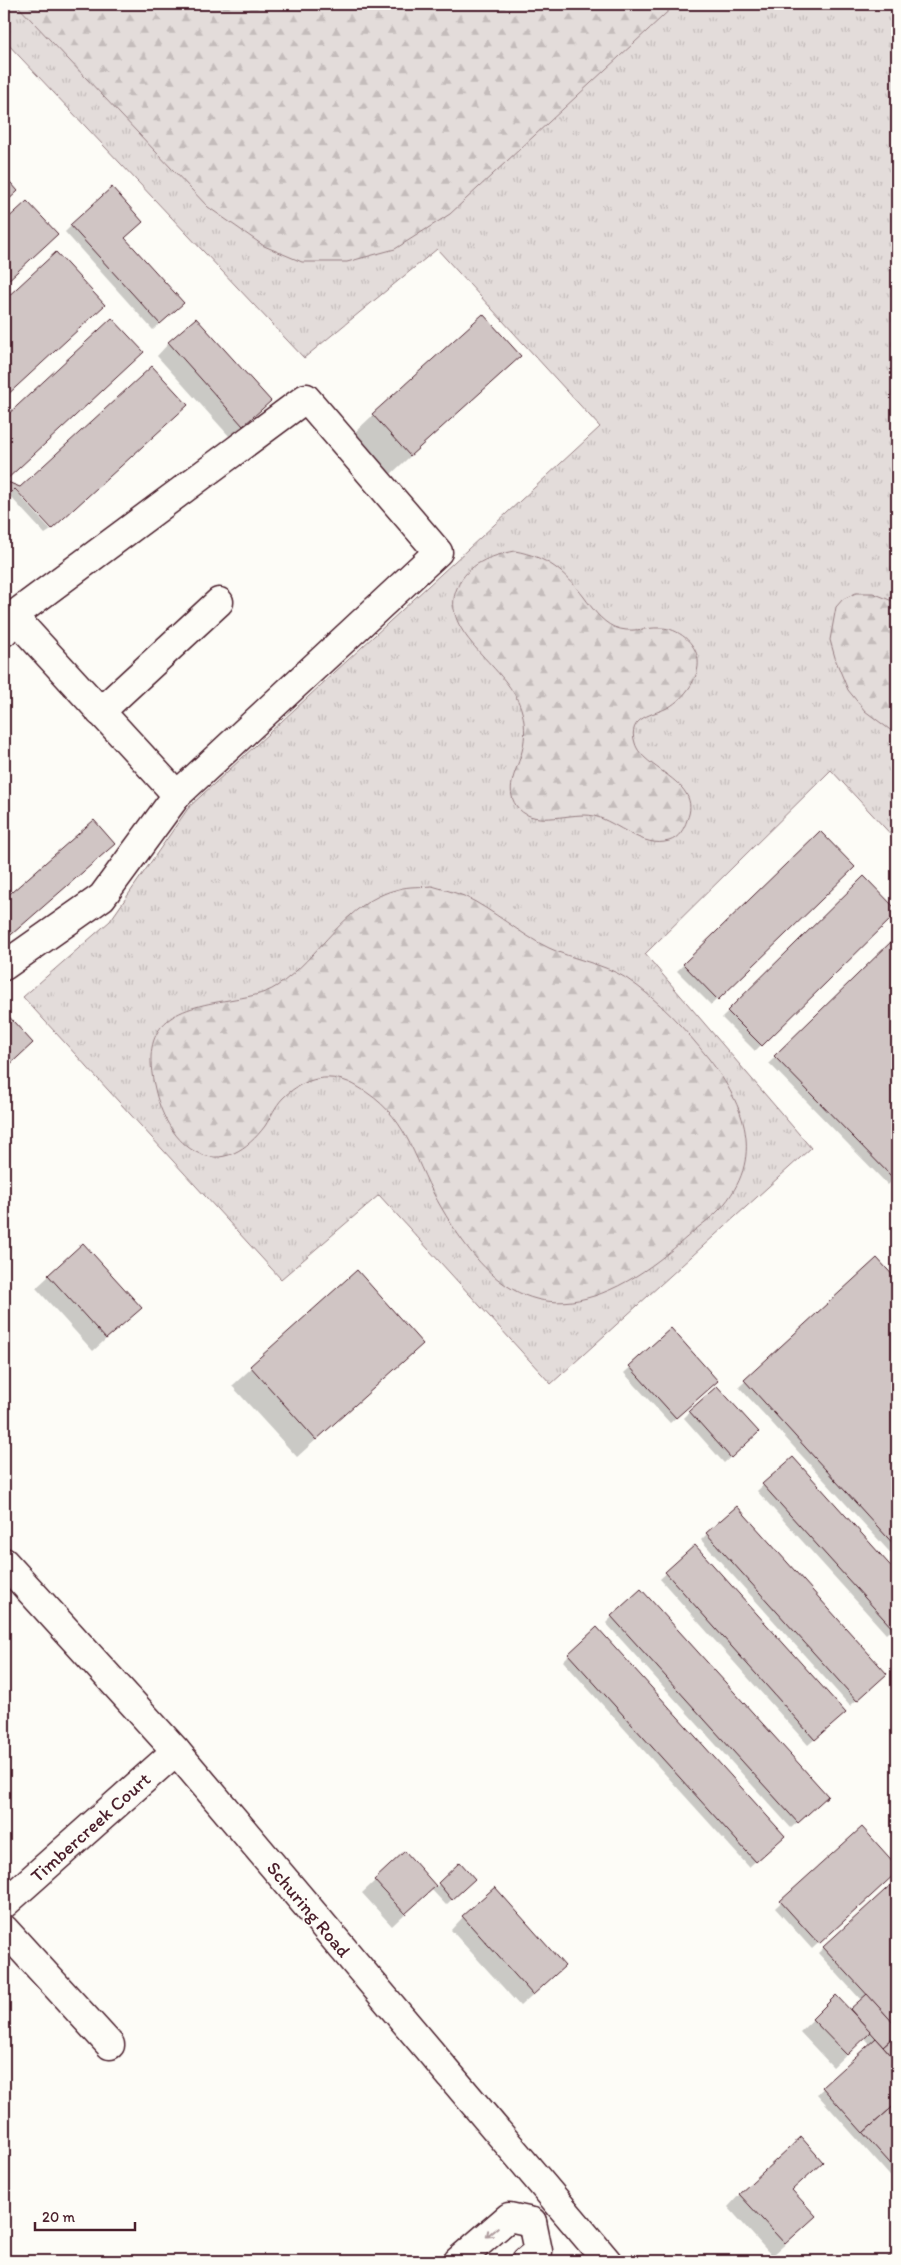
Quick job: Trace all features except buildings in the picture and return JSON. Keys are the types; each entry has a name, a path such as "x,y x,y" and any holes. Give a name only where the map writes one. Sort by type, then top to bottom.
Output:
{"street":[{"path":"4,966 102,898 177,795 438,552 306,398 7,622 100,712 177,795"},
{"path":"100,712 219,602"},
{"name":"Schuring Road","path":"4,1562 176,1751 608,2261"},
{"name":"Timbercreek Court","path":"4,1904 176,1751"},
{"path":"4,1929 110,2045"},
{"path":"532,2222 556,2201"},
{"path":"458,2261 509,2217 532,2222"},
{"path":"526,2261 538,2250 532,2222"}],"green space":[{"path":"4,4 897,4 897,841 831,770 645,954 811,1148 551,1384 379,1195 281,1279 23,997 110,921 189,807 600,427 437,249 304,358 4,40"},
{"path":"16,4 676,4 450,214 395,249 347,262 302,262 264,246 208,207"},
{"path":"515,551 536,557 554,566 577,588 601,618 614,627 626,630 667,629 680,634 694,648 697,654 698,667 690,687 675,703 638,722 633,734 640,752 648,761 680,786 687,795 690,807 687,820 681,833 673,840 659,842 640,838 594,816 545,818 526,815 514,802 511,789 512,782 524,739 522,712 515,696 504,680 466,636 457,620 454,605 457,588 467,572 489,558"},
{"path":"856,593 873,593 897,603 897,735 865,711 848,690 836,661 830,640 836,607 843,599"},
{"path":"432,886 464,896 486,908 527,936 559,952 607,969 626,978 650,996 691,1037 722,1077 740,1114 745,1132 746,1152 743,1171 734,1190 720,1209 674,1249 651,1266 636,1276 602,1293 571,1301 544,1301 518,1292 496,1277 475,1256 455,1230 437,1200 407,1137 398,1123 388,1110 374,1098 348,1082 328,1078 309,1081 300,1085 280,1101 265,1126 251,1142 234,1153 224,1156 204,1155 186,1146 168,1124 160,1107 151,1067 152,1049 156,1034 165,1023 191,1008 254,995 272,989 307,961 334,931 363,905 380,895 399,889"}]}
